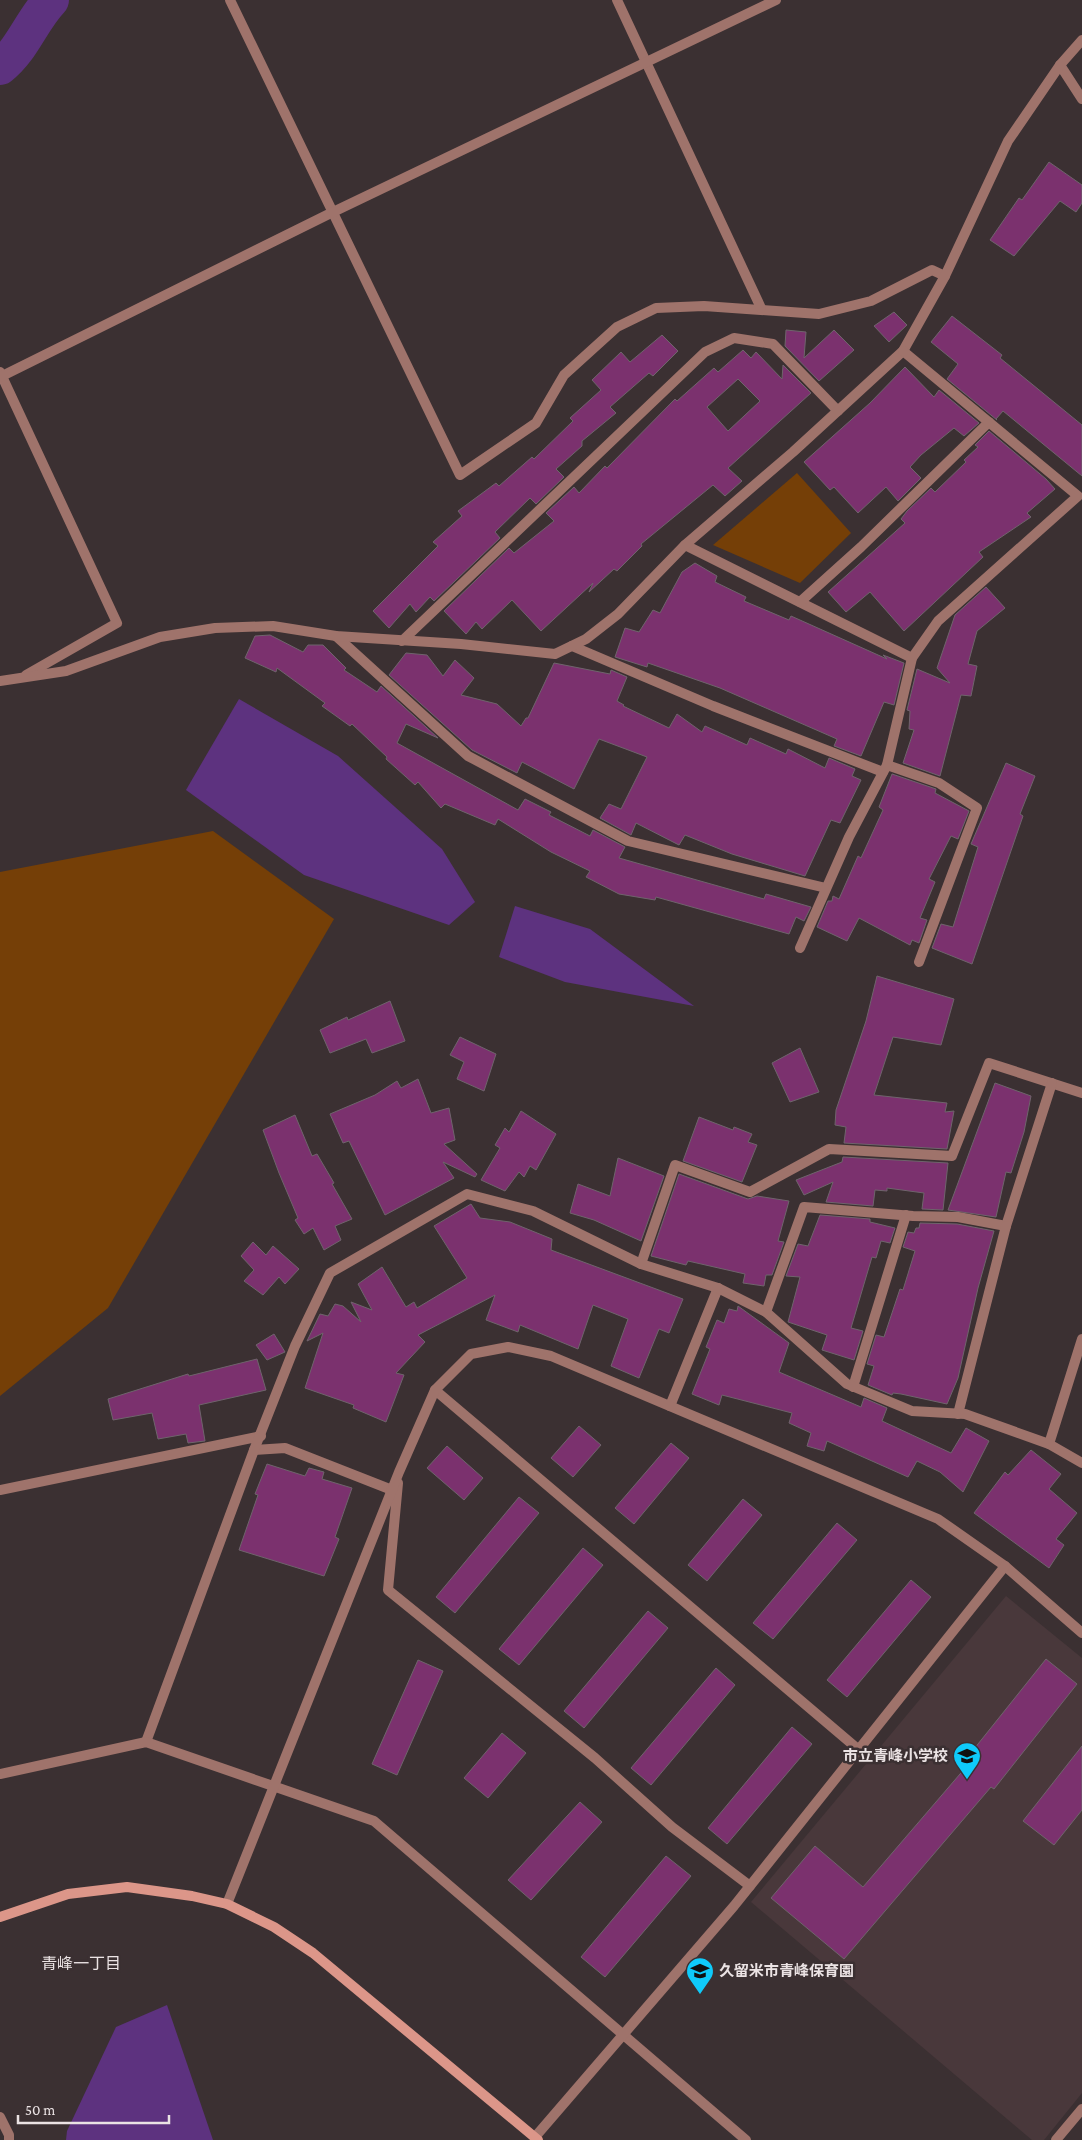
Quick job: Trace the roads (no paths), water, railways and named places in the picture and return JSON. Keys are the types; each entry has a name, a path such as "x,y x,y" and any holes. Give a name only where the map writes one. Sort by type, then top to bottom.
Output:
{"street":[{"path":"230,0 331,213 460,476 536,423 564,375 617,327 656,308 704,306 761,308 819,314 871,301 932,270 945,276"},
{"path":"617,0 761,308"},
{"path":"20,678 117,623 1,375 331,213 776,0"},
{"path":"0,681 66,671 160,637 215,628 273,626 336,636 555,654 586,640 618,614 685,546 838,412 903,351 945,276 1008,141 1060,65 1082,40"},
{"path":"1060,65 1082,99"},
{"path":"402,641 704,352 734,338 773,344 838,412"},
{"path":"800,948 849,837 885,768 912,658 938,621 1078,496 903,351"},
{"path":"800,602 861,547 989,422"},
{"path":"685,546 912,658"},
{"path":"336,636 468,756 628,841 826,888"},
{"path":"572,646 713,706 885,768 939,783 977,808 919,962"},
{"path":"641,1264 675,1165 750,1192 829,1149 952,1156 989,1063 1082,1092"},
{"path":"958,1414 1006,1226 1052,1083"},
{"path":"146,1742 254,1450 295,1346 330,1273 467,1194 533,1211 641,1264 718,1288 766,1312 847,1384 853,1387 912,1412 965,1414 1049,1444 1082,1463"},
{"path":"766,1312 804,1207 958,1217 1006,1226"},
{"path":"853,1387 906,1215"},
{"path":"670,1406 718,1288"},
{"path":"1049,1444 1082,1340"},
{"path":"227,1904 399,1472 435,1390 472,1354 508,1347 550,1356 938,1518 1005,1566 1082,1633"},
{"path":"435,1390 858,1750"},
{"path":"0,1490 261,1436"},
{"path":"254,1450 285,1448 392,1490"},
{"path":"399,1472 388,1590 595,1758 672,1827 750,1886"},
{"path":"0,1917 68,1894 126,1887 192,1896 227,1904 274,1927 314,1953 536,2139 750,1886 1005,1566"},
{"path":"0,1774 146,1742 275,1785 374,1821 746,2140"},
{"path":"1056,2140 1082,2109"},
{"path":"0,2117 9,2134 9,2140"}],"waterway":[{"path":"0,67 15,52 51,0"}],"place":[{"name":"市立青峰小学校","path":"967,1780"},
{"name":"久留米市青峰保育園","path":"700,1995"}],"district":[{"name":"青峰一丁目","path":"81,1963"}]}
